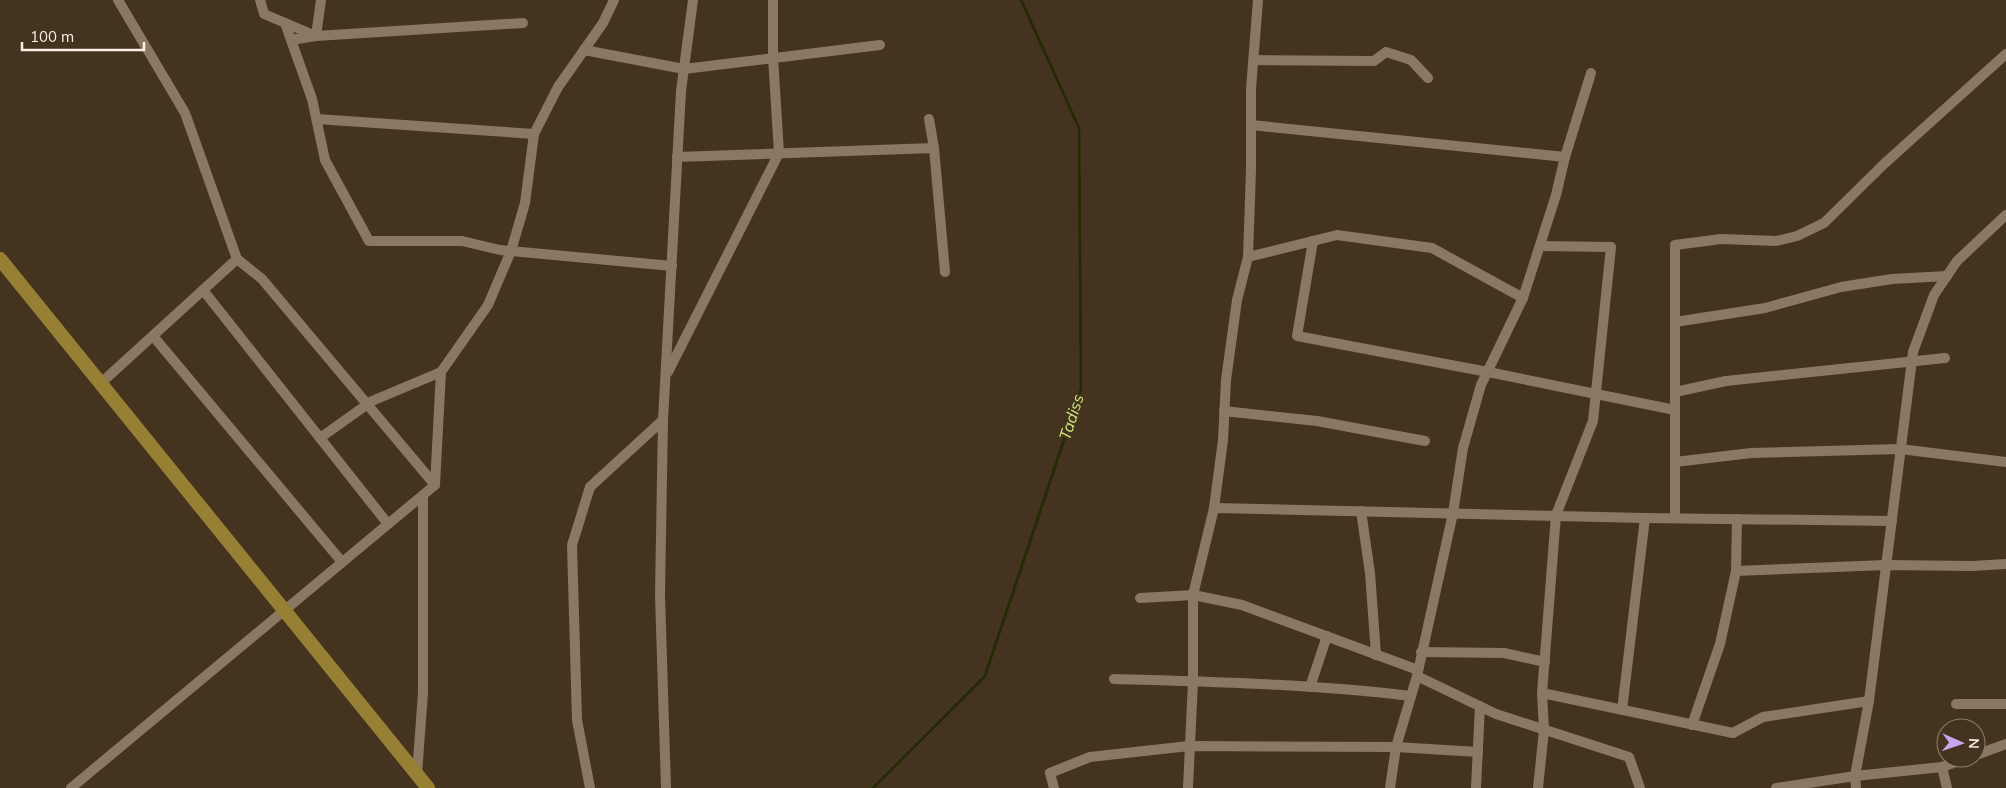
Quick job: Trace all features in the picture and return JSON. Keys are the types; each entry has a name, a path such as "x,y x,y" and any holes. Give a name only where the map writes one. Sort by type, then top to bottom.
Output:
{"main road":[{"path":"0,260 285,609 423,784"}],"street":[{"path":"118,0 184,113 237,259 262,279 435,485"},
{"path":"260,0 264,14 316,36"},
{"path":"316,36 321,0"},
{"path":"320,438 367,404 441,372 488,305 511,251 525,203 534,134 558,87 603,23 614,0"},
{"path":"666,788 660,594 663,420 681,91 693,0"},
{"path":"666,378 779,153 773,0"},
{"path":"1188,788 1193,681 1193,595 1214,508 1223,440 1226,380 1237,300 1248,257 1251,89 1258,0"},
{"path":"284,23 312,99 325,160 369,241 462,241 511,251 672,266"},
{"path":"291,40 316,36 523,23"},
{"path":"584,50 684,69 880,45"},
{"path":"1254,60 1374,61 1386,52 1411,60 1428,78"},
{"path":"1675,518 1675,245 1721,239 1776,241 1797,236 1824,223 1884,164 2006,54"},
{"path":"1390,788 1396,747 1417,673 1453,513 1463,448 1481,385 1523,298 1556,195 1565,157 1591,73"},
{"path":"317,119 534,134"},
{"path":"929,119 934,148 945,272"},
{"path":"1251,125 1565,157"},
{"path":"678,157 934,148"},
{"path":"1856,788 1856,776 1869,702 1913,352 1934,295 1957,261 2006,215"},
{"path":"1248,257 1337,235 1432,248 1523,298"},
{"path":"1313,241 1297,336 1675,410"},
{"path":"1538,788 1544,730 1542,694 1556,515 1593,422 1611,247 1540,246"},
{"path":"101,383 237,259"},
{"path":"1675,322 1765,308 1841,287 1892,279 1947,276"},
{"path":"203,290 388,524"},
{"path":"153,336 342,562"},
{"path":"1675,392 1726,381 1945,358"},
{"path":"71,788 435,485 441,372"},
{"path":"1224,411 1317,421 1425,441"},
{"path":"590,788 578,720 572,545 590,487 663,420"},
{"path":"1675,462 1751,453 1900,449 2006,462"},
{"path":"423,495 423,784"},
{"path":"1214,508 1646,518 1892,521"},
{"path":"1362,511 1370,572 1376,655"},
{"path":"1622,710 1646,518"},
{"path":"1692,725 1720,644 1736,571 1737,519"},
{"path":"1736,571 1886,565 1972,566 2006,564"},
{"path":"1140,598 1193,595 1242,605 1327,636 1417,673 1496,714 1629,758 1640,788"},
{"path":"1310,687 1327,636"},
{"path":"1421,652 1504,653 1545,662"},
{"path":"1114,679 1310,687 1411,696"},
{"path":"1542,694 1734,733 1763,717 1869,702"},
{"path":"1956,704 2006,704"},
{"path":"1476,788 1480,706"},
{"path":"1986,751 2006,744"},
{"path":"1054,788 1050,772 1090,757 1189,746 1396,747 1478,752"},
{"path":"1776,788 1856,776 1936,768"},
{"path":"1942,768 1947,788"}],"waterway":[{"name":"Tadiss","path":"873,788 985,676 1081,389 1079,128 1021,0"}]}
